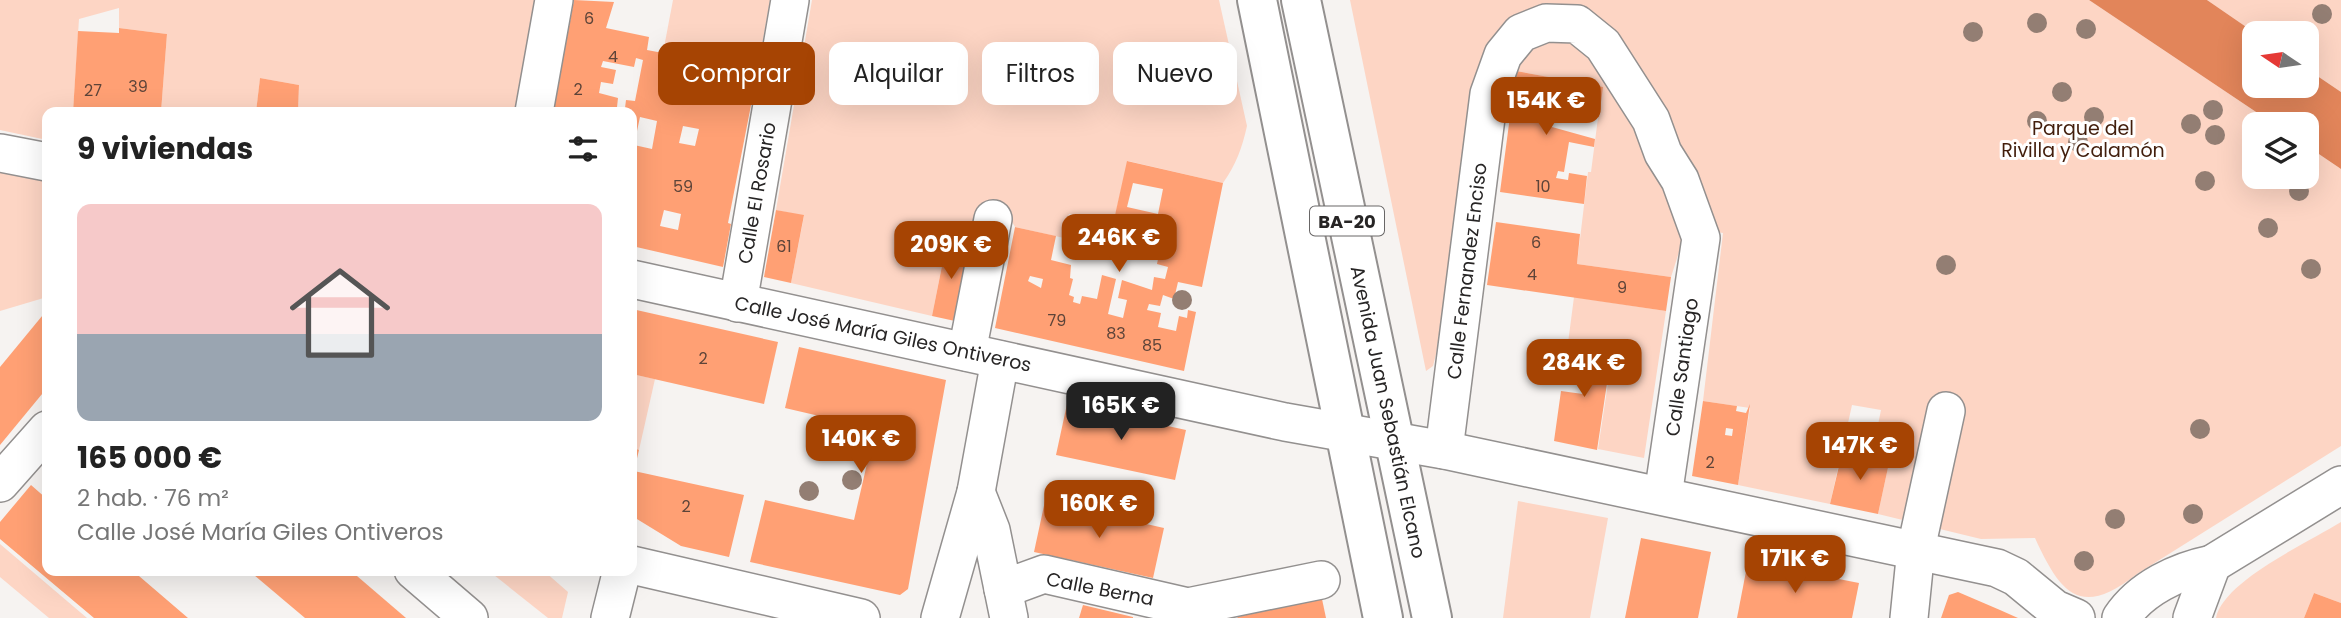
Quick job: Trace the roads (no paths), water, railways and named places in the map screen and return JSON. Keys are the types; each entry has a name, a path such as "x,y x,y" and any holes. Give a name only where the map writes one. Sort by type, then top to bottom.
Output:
{"highway":[{"name":"BA-20","path":"1257,0 1383,618"},
{"name":"Avenida Juan Sebastián Elcano","path":"1301,0 1432,618"}],"street":[{"path":"535,107 554,0"},
{"name":"Calle El Rosario","path":"738,303 790,0"},
{"name":"Calle Fernandez Enciso","path":"1444,450 1489,94 1503,55 1521,33 1546,23 1577,24 1603,45 1651,120 1663,153 1680,180 1701,238"},
{"path":"0,153 42,161"},
{"path":"940,618 976,492 993,219"},
{"name":"Calle Santiago","path":"1663,496 1701,238"},
{"name":"Calle José María Giles Ontiveros","path":"637,280 1344,432 1444,450 1916,550 2008,572 2055,610 2076,618"},
{"path":"1909,618 1916,550 1946,411"},
{"path":"0,483 42,436"},
{"path":"2121,618 2126,610 2165,580 2188,569 2212,564 2341,485"},
{"path":"976,492 991,530 1006,603"},
{"path":"2192,618 2212,564"},
{"path":"637,566 861,618"},
{"name":"Calle Berna","path":"1006,603 1044,574 1188,607 1321,580"},
{"path":"420,576 469,618"},
{"path":"610,618 620,576"}],"park label":[{"name":"Parque del Rivilla y Calamón","path":"2083,139"}]}
